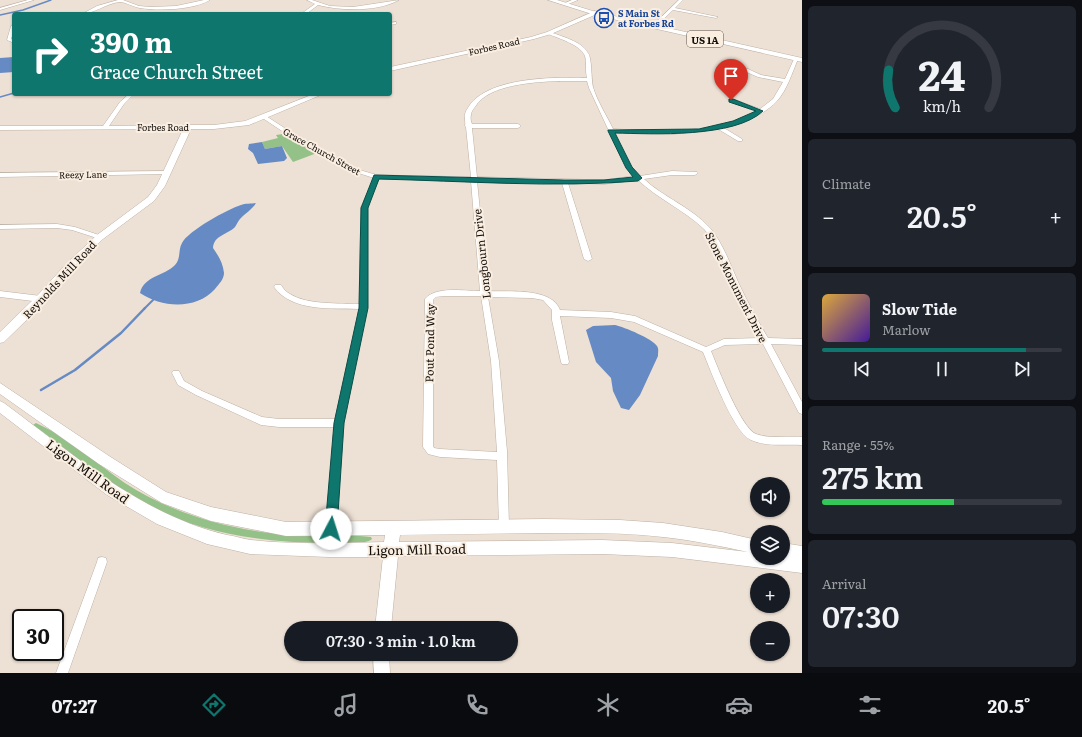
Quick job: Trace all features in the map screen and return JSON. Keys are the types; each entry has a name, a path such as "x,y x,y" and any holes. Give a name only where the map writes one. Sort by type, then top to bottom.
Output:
{"main road":[{"name":"US 1A","path":"551,0 595,13 799,60"},
{"name":"Forbes Road","path":"392,69 515,42 549,33 595,13"},
{"name":"Forbes Road","path":"188,127 232,125 264,117 315,96"},
{"name":"Reynolds Mill Road","path":"0,339 9,332 41,299 70,265 100,237 151,199 161,186 188,127"},
{"name":"Ligon Mill Road","path":"0,388 104,460 162,497 211,514 278,528 331,529 504,526 620,527 663,530 722,539 750,545"},
{"name":"Ligon Mill Road","path":"0,406 112,491 162,520 206,537 250,547 329,550 625,548 696,552 802,566"},
{"path":"384,621 393,528"},
{"path":"790,551 802,553"},
{"path":"381,661 382,673"}],"street":[{"path":"7,0 17,5"},
{"path":"0,9 32,0"},
{"path":"88,12 98,7 120,1 151,8 183,6 208,0"},
{"path":"309,0 318,4 352,8 378,5 397,0"},
{"path":"565,4 576,0"},
{"path":"653,27 681,0"},
{"path":"306,12 318,4"},
{"path":"145,12 151,8"},
{"path":"673,9 716,17"},
{"path":"12,30 9,40 12,41"},
{"name":"Stone Monument Drive","path":"549,33 576,44 586,53 588,58 589,80 626,162 638,178 650,188 695,218 707,229 715,240 741,296 802,410"},
{"path":"611,131 682,132 719,127 751,116 775,100 785,81 799,60"},
{"path":"746,70 760,76 785,81"},
{"name":"Longbourn Drive","path":"504,526 502,456 495,361 484,293 468,126 469,108 475,101 490,92 529,81 543,79 589,80"},
{"path":"105,127 122,103 130,96"},
{"path":"731,100 760,111"},
{"name":"Grace Church Street","path":"264,117 354,170 377,177 604,182 680,172 695,173"},
{"path":"468,126 518,126"},
{"name":"Forbes Road","path":"0,128 188,127"},
{"path":"719,127 740,140"},
{"name":"Reezy Lane","path":"0,175 166,173"},
{"path":"331,529 339,423 363,308 364,208 377,177"},
{"path":"565,182 588,259"},
{"path":"0,227 57,226 73,228 100,237"},
{"path":"278,287 287,296 298,300 319,304 363,308"},
{"name":"Pout Pond Way","path":"502,456 440,453 431,451 428,447 429,299 434,295 443,293 532,295 545,298 556,309 556,320 565,362"},
{"path":"0,294 41,299"},
{"path":"556,313 611,314 635,319 706,350 739,422 750,435 764,438 802,441"},
{"path":"706,350 724,342 802,342"},
{"path":"176,373 180,383 199,394 261,421 279,423 339,423"},
{"path":"62,673 102,562"}],"green space":[{"path":"283,134 317,153 293,162 282,146 265,149 262,142 278,138 276,135"},
{"path":"36,423 60,435 135,490 164,504 199,518 255,531 302,536 361,536 371,537 372,539 364,542 350,543 272,540 220,532 195,525 147,505 124,492 33,425"}],"water":[{"path":"12,57 12,72 0,73 0,58"},
{"path":"262,142 265,149 282,146 287,158 284,161 258,164 253,153 248,149 249,144"},
{"path":"256,203 253,208 239,220 232,230 216,240 213,248 221,263 224,275 215,289 207,296 198,301 189,303 168,304 158,302 140,293 142,287 146,283 171,269 177,263 182,243 192,233 209,221 235,207 244,204"},
{"path":"615,325 644,337 654,343 658,349 658,356 640,395 629,410 621,408 613,391 611,378 596,362 586,330 593,326"}],"waterway":[{"path":"14,12 51,0"},
{"path":"0,15 12,12"},
{"path":"0,97 12,94"},
{"path":"145,308 155,298"},
{"path":"41,390 75,370 121,333 145,308"}],"place":[{"name":"S Main St at Forbes Rd","path":"604,18"}],"route":[{"path":"331,529 339,423 363,308 365,265 364,208 377,177 565,182 604,182 638,178 629,168 611,131 699,131 735,123 760,111 731,100"}]}
